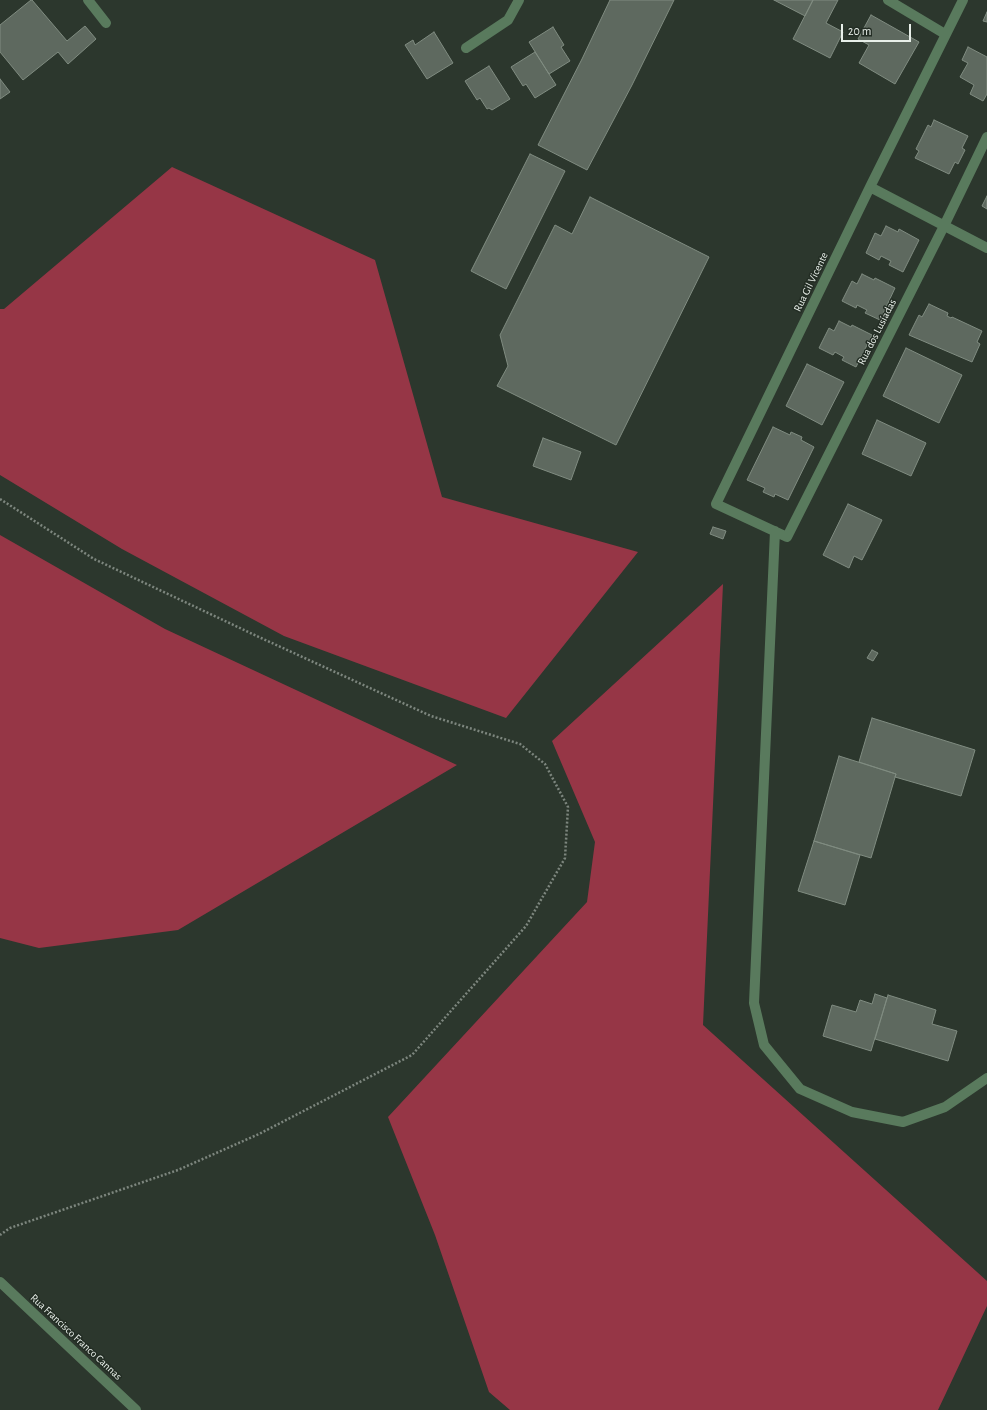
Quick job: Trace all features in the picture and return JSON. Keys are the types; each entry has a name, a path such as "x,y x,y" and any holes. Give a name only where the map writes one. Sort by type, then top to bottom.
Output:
{"street":[{"path":"88,0 106,23"},
{"path":"466,48 508,20 519,0"},
{"path":"888,0 945,34"},
{"name":"Rua Gil Vicente","path":"787,537 716,504 870,187 963,0"},
{"name":"Rua dos Lusíadas","path":"787,537 944,226 987,137"},
{"path":"870,187 987,248"},
{"path":"775,531 754,1003 764,1045 800,1089 852,1112 903,1122 945,1107 987,1078"},
{"name":"Rua Francisco Franco Cannas","path":"0,1282 136,1410"}],"path":[{"path":"0,499 94,559 212,615 431,716 520,744 545,764 568,806 565,858 526,926 412,1055 259,1134 178,1170 10,1228 0,1235"}],"shaded area":[{"path":"172,167 375,260 442,497 638,552 506,718 284,636 122,549 0,475 0,309 4,309"},
{"path":"0,535 165,629 457,765 178,930 39,948 0,938"},
{"path":"723,584 703,1025 987,1281 987,1306 938,1410 510,1410 489,1392 435,1235 388,1117 587,902 595,842 552,741"}],"building":[{"path":"31,0 67,41 85,26 96,39 68,64 58,52 23,80 0,52 0,25"},
{"path":"610,0 674,0 632,85 587,170 538,145"},
{"path":"774,0 813,0 805,16"},
{"path":"813,0 838,0 826,23 843,32 830,58 793,39"},
{"path":"987,12 987,22 983,21"},
{"path":"871,15 919,42 895,84 859,63 869,45 858,39"},
{"path":"553,27 564,45 561,47 570,61 549,74 529,42"},
{"path":"434,32 453,63 427,79 405,45 413,40 415,45"},
{"path":"968,47 987,57 987,94 983,101 970,94 974,85 960,77 968,63 962,60"},
{"path":"535,52 556,85 535,98 526,84 523,86 511,67"},
{"path":"489,66 510,99 492,110 489,108 487,109 480,98 477,100 465,81"},
{"path":"0,79 10,92 0,99"},
{"path":"934,120 968,136 962,148 965,150 958,164 955,162 949,174 915,158 919,151 916,149 928,125 931,127"},
{"path":"530,154 565,171 506,289 471,271"},
{"path":"987,196 987,209 982,206"},
{"path":"590,197 709,257 616,445 497,386 508,366 500,335 555,225 572,234"},
{"path":"886,226 898,232 899,229 919,240 903,272 889,265 891,261 881,256 879,260 866,253 875,233 881,236"},
{"path":"862,274 874,280 875,278 895,288 880,320 865,313 867,310 857,305 856,308 842,301 852,281 857,284"},
{"path":"929,304 948,313 947,316 982,331 977,342 980,344 972,362 909,335 919,315 922,317"},
{"path":"839,321 851,327 852,325 872,335 856,367 842,360 844,357 835,352 833,355 819,348 829,328 834,331"},
{"path":"906,348 962,375 939,423 883,396"},
{"path":"807,364 844,382 822,425 786,406"},
{"path":"877,420 926,443 911,476 862,454"},
{"path":"773,427 790,435 791,432 802,437 801,440 814,447 788,500 775,494 774,497 763,492 765,488 747,480"},
{"path":"543,438 581,452 571,480 533,466"},
{"path":"848,504 882,520 862,560 854,556 849,568 823,555"},
{"path":"713,527 726,531 723,539 710,534"},
{"path":"872,650 878,653 873,661 867,658"},
{"path":"872,718 975,750 961,796 895,777 896,774 859,762"},
{"path":"839,756 896,774 871,858 814,841"},
{"path":"814,841 860,855 845,905 798,891"},
{"path":"875,994 887,998 871,1051 823,1036 832,1005 856,1012 860,1000 872,1004"},
{"path":"888,995 936,1010 932,1024 957,1031 948,1061 875,1039"}]}
